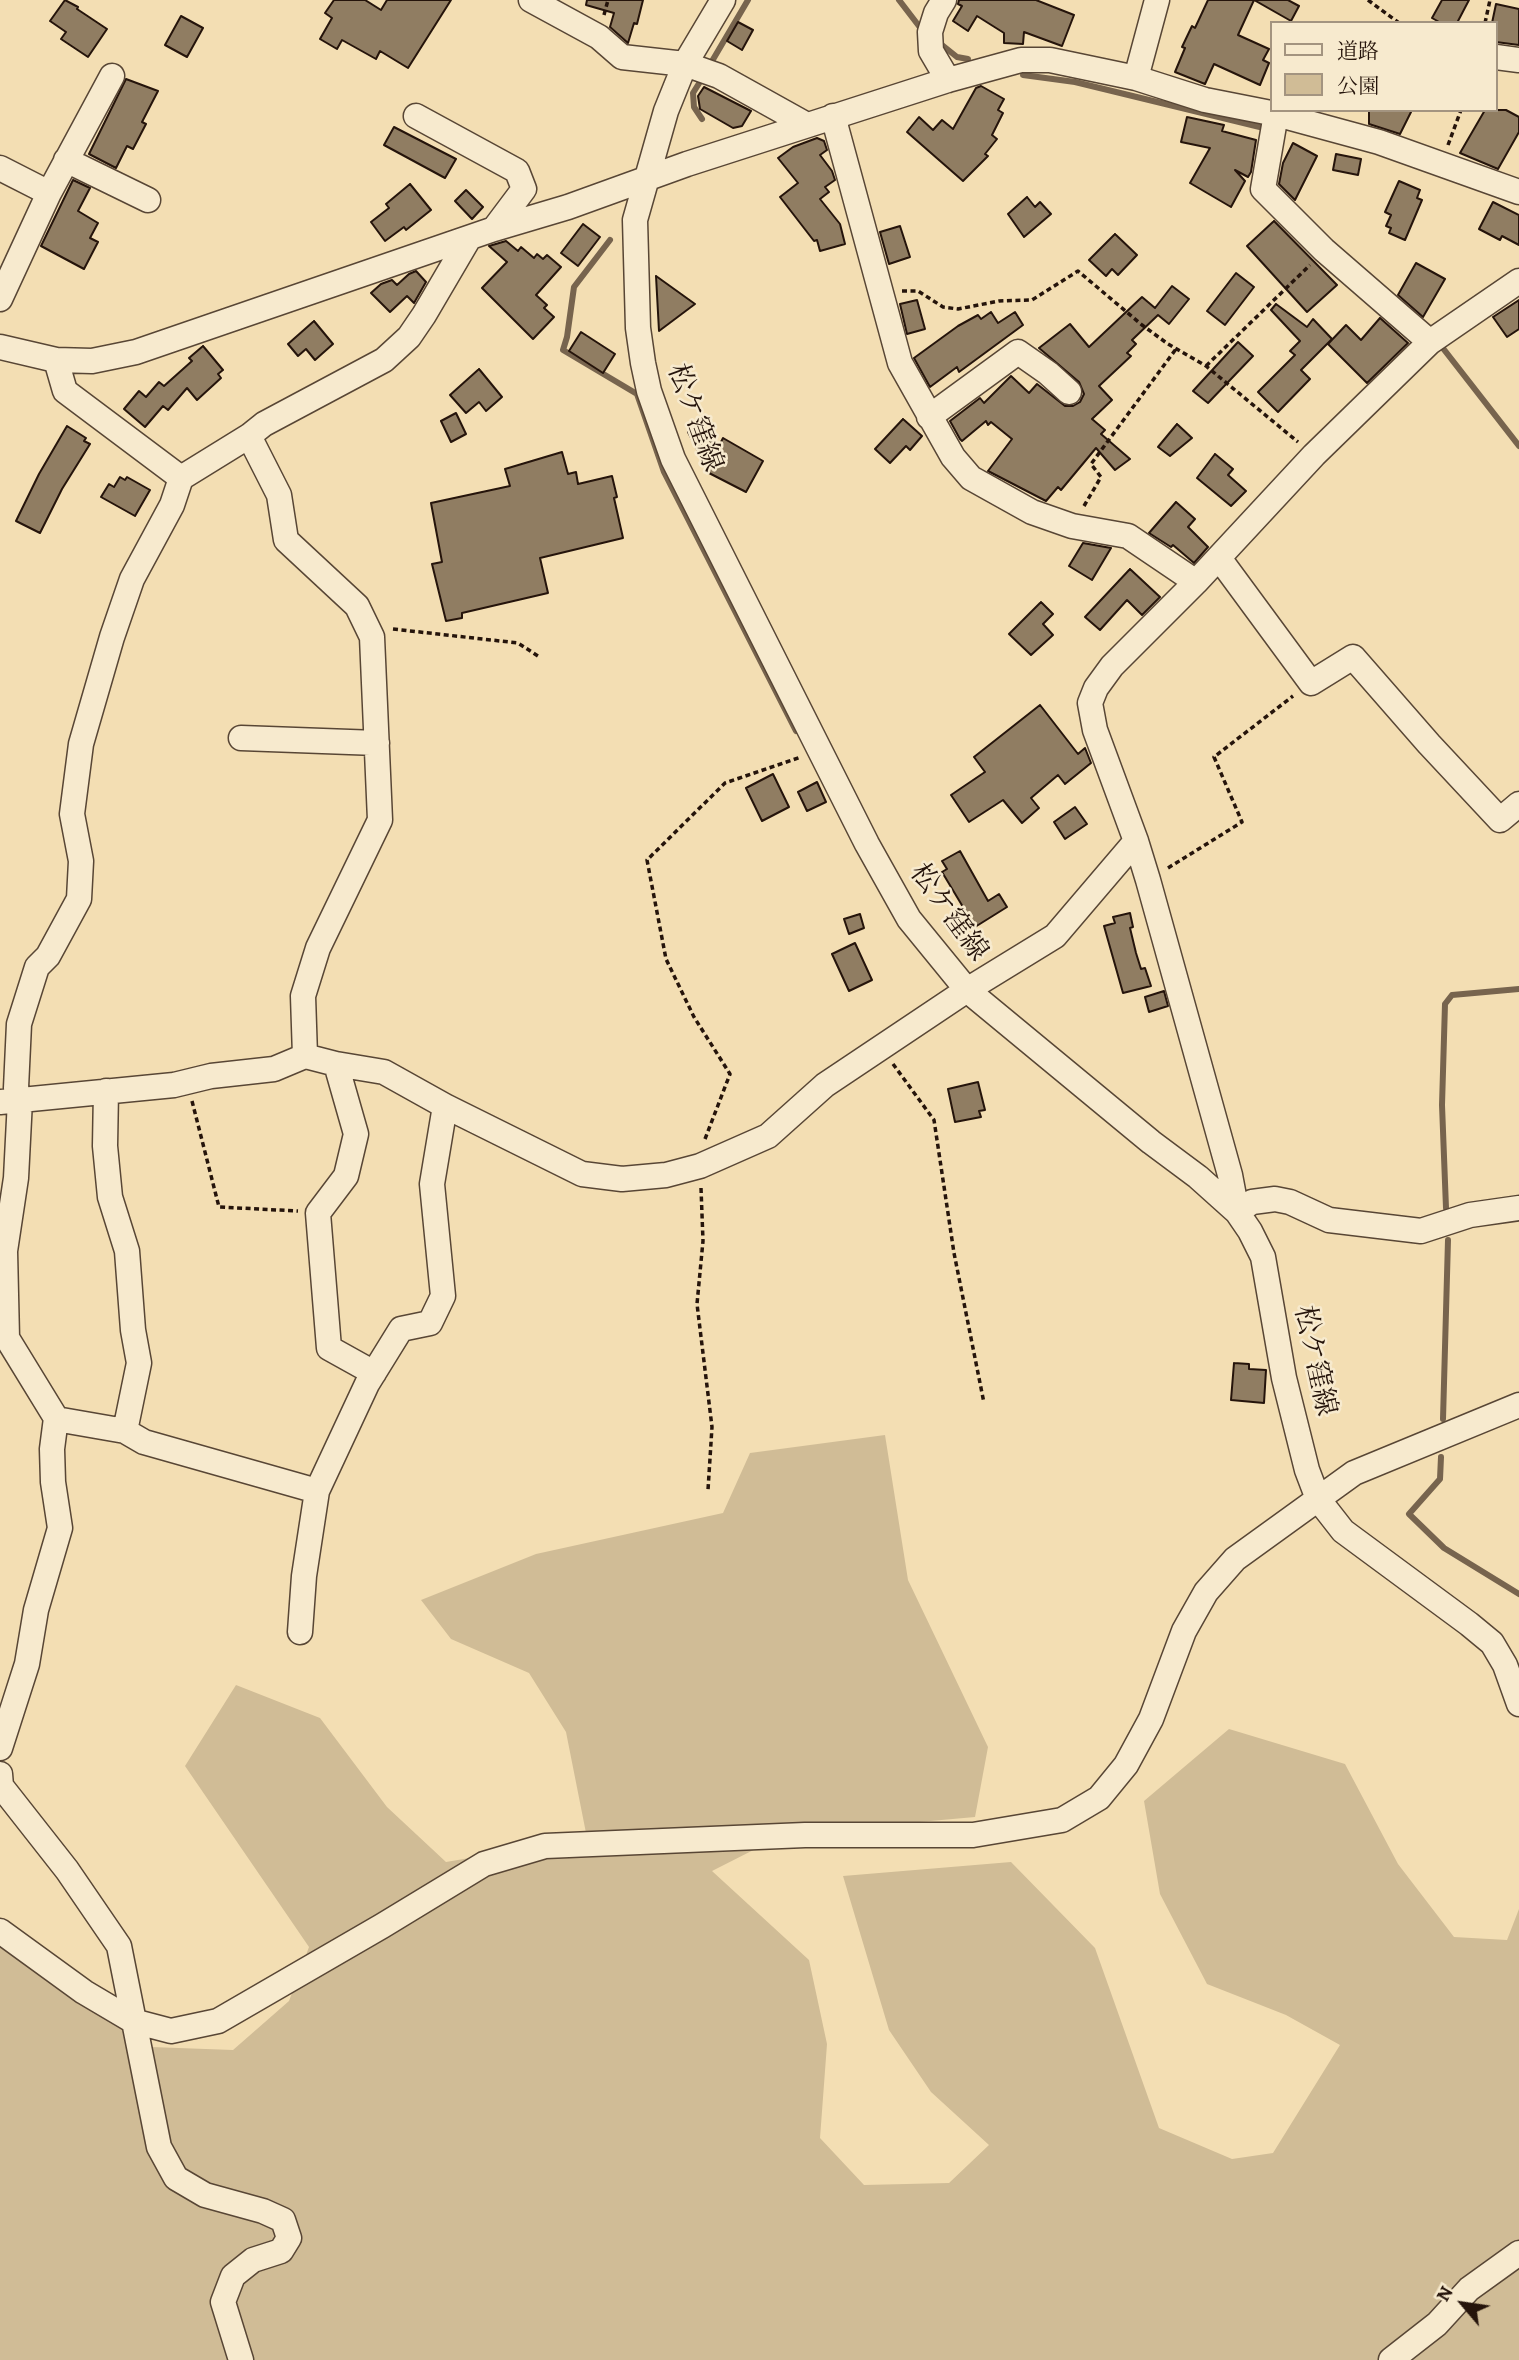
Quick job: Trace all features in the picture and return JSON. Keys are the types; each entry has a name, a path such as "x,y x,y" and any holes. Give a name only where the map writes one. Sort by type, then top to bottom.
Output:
{"street":[{"path":"531,0 598,37 622,57 702,71 807,125"},
{"name":"松ケ窪線","path":"723,0 702,71 666,111 635,220 638,328 649,391 673,459 867,845 909,919 967,990 1151,1142 1198,1177 1237,1212 1263,1257 1284,1378 1307,1470 1318,1499 1343,1531 1469,1623 1492,1643 1505,1665 1519,1704"},
{"path":"944,0 936,13 931,41 948,80"},
{"path":"1136,78 1157,0"},
{"path":"1498,57 1519,60"},
{"path":"0,347 56,360 92,361 136,352 833,116 948,80 1021,61 1050,60 1136,78 1275,119 1379,142 1519,192"},
{"path":"0,299 49,193 111,76"},
{"path":"416,116 517,171 524,189 494,229"},
{"path":"833,116 900,363 953,457 971,478 1032,512 1072,526 1128,536 1196,582"},
{"path":"1275,119 1263,189 1324,250 1436,338"},
{"path":"66,160 148,200"},
{"path":"0,168 49,193"},
{"path":"0,1748 27,1664 36,1610 60,1528 52,1460 56,1419 6,1338 2,1261 16,1178 10,1101 16,1088 19,1024 37,967 47,956 79,899 81,861 72,814 81,744 132,579 172,505 181,478 264,424 384,360 409,337 468,240"},
{"path":"1519,281 1436,338 1314,455 1219,558 1112,666 1096,688 1090,703 1094,730 1149,880 1230,1175 1237,1212 1252,1202 1275,1199 1290,1202 1328,1220 1421,1231 1470,1215 1519,1209"},
{"path":"929,417 1018,352 1069,392"},
{"path":"56,360 65,391 181,478"},
{"path":"249,436 279,495 286,540 357,606 372,637 380,820 318,948 303,996 306,1056"},
{"path":"1219,558 1311,683 1353,657 1500,820 1519,804"},
{"path":"241,738 377,743"},
{"path":"10,1101 187,1082 211,1076 274,1069 306,1056 384,1072 445,1106 582,1174 633,1178 666,1175 700,1166 768,1136 825,1085 967,990 1055,936 1136,841"},
{"path":"336,1064 356,1134 346,1176 318,1213 329,1349 373,1373"},
{"path":"106,1091 104,1146 110,1197 127,1251 133,1330 139,1363 125,1431"},
{"path":"300,1632 304,1576 317,1491 373,1373 401,1329 430,1323 443,1296 432,1184 445,1106"},
{"path":"0,1931 84,1992 133,2021 170,2031 218,2021 484,1864 545,1846 805,1835 973,1835 1062,1820 1100,1798 1126,1765 1151,1719 1184,1631 1206,1592 1235,1559 1354,1473 1519,1405"},
{"path":"56,1419 125,1431 144,1442 317,1491"},
{"path":"0,1774 1,1786 66,1870 119,1945 159,2147 176,2178 205,2195 263,2211 283,2220 289,2238 281,2250 253,2260 233,2276 223,2302 241,2360"},
{"path":"1391,2360 1437,2324 1469,2289 1519,2253"}],"path":[{"path":"1368,0 1396,21"},
{"path":"1485,21 1490,0"},
{"path":"1441,164 1460,112"},
{"path":"1206,366 1324,250"},
{"path":"879,291 918,291 943,307 958,309 999,301 1032,300 1078,271 1142,325 1206,366 1314,455"},
{"path":"1072,526 1101,477 1091,464 1176,349"},
{"path":"366,625 518,643 538,656"},
{"path":"1149,880 1242,822 1213,757 1311,683"},
{"path":"708,1490 712,1427 697,1304 703,1241 700,1166 702,1147 730,1074 694,1017 666,959 647,860 725,783 820,750"},
{"path":"882,1048 934,1120 954,1253 984,1403"},
{"path":"187,1082 219,1207 318,1213"}],"green space":[{"path":"885,1435 908,1580 988,1747 975,1817 785,1834 712,1871 809,1960 827,2044 820,2138 864,2185 949,2183 989,2145 931,2092 889,2030 843,1876 1011,1862 1095,1948 1159,2128 1232,2159 1273,2153 1340,2045 1286,2015 1207,1984 1160,1894 1144,1801 1229,1729 1345,1764 1398,1864 1454,1937 1507,1940 1519,1909 1519,2360 0,2360 0,1921 151,2047 233,2050 289,2001 309,1947 185,1766 236,1685 320,1718 387,1807 446,1862 587,1838 566,1732 529,1673 451,1639 421,1600 536,1554 723,1513 750,1453"}],"building":[{"path":"65,0 107,29 88,57 61,39 66,32 50,21"},
{"path":"334,0 365,0 381,10 387,0 451,0 408,68 380,51 376,59 342,40 337,49 320,39 332,18 325,13"},
{"path":"587,0 643,0 637,24 634,23 628,43 610,27 614,13 586,5"},
{"path":"959,0 1036,0 1074,15 1062,46 1024,32 1023,44 1004,43 1004,33 977,16 968,31 953,21 962,6 958,4"},
{"path":"1208,0 1254,0 1238,35 1269,49 1263,60 1269,63 1260,85 1214,64 1205,84 1175,72 1185,48 1182,47 1192,26 1195,28"},
{"path":"1254,0 1288,0 1299,6 1291,21"},
{"path":"1442,0 1469,0 1458,21 1437,21 1432,18"},
{"path":"1496,4 1519,9 1519,45 1498,42 1498,21 1492,21"},
{"path":"181,16 203,28 187,57 165,45"},
{"path":"738,22 753,30 742,50 727,41"},
{"path":"126,79 158,91 142,122 146,124 133,149 127,146 116,168 89,154"},
{"path":"981,86 1004,99 998,110 1003,113 992,135 997,139 985,154 988,156 963,181 907,132 919,117 933,130 942,120 953,129 976,88"},
{"path":"704,87 751,111 742,126 733,128 700,109 698,96"},
{"path":"1506,110 1519,117 1519,132 1498,169 1460,153 1484,112"},
{"path":"1369,112 1411,112 1400,134 1369,124"},
{"path":"1187,117 1224,125 1222,131 1256,140 1248,177 1235,170 1245,181 1231,207 1190,183 1210,148 1181,142"},
{"path":"394,127 456,159 445,178 384,145"},
{"path":"817,138 824,141 827,150 820,155 835,180 825,187 829,192 820,199 840,224 845,244 820,251 817,240 814,241 780,197 798,183 778,158 793,147"},
{"path":"1293,143 1317,156 1295,200 1279,184 1283,163"},
{"path":"1336,154 1361,159 1358,175 1333,170"},
{"path":"73,180 90,188 78,211 98,223 90,238 98,242 84,269 41,246"},
{"path":"1399,181 1420,190 1417,198 1422,200 1405,240 1389,233 1391,228 1386,226 1391,215 1385,212"},
{"path":"410,184 431,210 406,230 404,227 385,241 371,222 389,208 386,204"},
{"path":"466,190 483,207 472,219 455,201"},
{"path":"1027,197 1035,207 1040,202 1051,214 1024,237 1008,214"},
{"path":"1493,202 1519,215 1519,245 1502,236 1500,240 1479,229"},
{"path":"1274,221 1337,285 1307,312 1247,246"},
{"path":"583,224 600,237 578,266 561,253"},
{"path":"900,226 910,257 889,264 880,232"},
{"path":"1115,234 1137,255 1118,275 1112,269 1106,276 1089,260"},
{"path":"506,241 518,251 521,247 534,258 537,254 543,259 547,255 561,267 536,295 547,305 544,308 554,317 533,339 482,288 507,262 489,246"},
{"path":"1416,263 1445,279 1423,317 1398,295"},
{"path":"416,271 426,282 414,303 407,296 390,312 371,293 381,284 392,280 397,285"},
{"path":"1236,273 1254,287 1225,325 1207,311"},
{"path":"656,276 695,304 659,331"},
{"path":"1172,286 1189,299 1169,324 1158,315 1132,340 1136,344 1127,353 1131,356 1099,386 1112,400 1092,419 1105,430 1101,434 1130,459 1115,470 1096,448 1061,490 1058,487 1046,501 988,471 1012,439 991,422 988,425 986,421 962,441 960,439 950,421 980,398 984,403 1011,376 1029,393 1037,384 1065,406 1080,402 1084,394 1079,382 1039,348 1070,324 1089,347 1142,297 1155,308"},
{"path":"917,300 925,329 907,334 900,304"},
{"path":"1519,300 1519,329 1507,337 1493,317"},
{"path":"1276,304 1307,327 1313,319 1332,339 1301,370 1310,379 1278,412 1258,392 1295,355 1290,351 1300,341 1271,310"},
{"path":"991,312 998,323 1015,312 1023,325 959,372 957,367 930,387 914,358 958,326 978,315 981,319"},
{"path":"1380,318 1408,343 1367,383 1328,344 1346,325 1361,340"},
{"path":"314,321 333,344 315,360 306,349 298,356 288,344"},
{"path":"581,332 615,354 603,373 569,351"},
{"path":"1238,342 1253,356 1208,403 1193,391"},
{"path":"203,346 223,370 218,374 221,378 197,400 187,388 168,410 163,406 145,427 124,409 139,391 146,397 159,382 164,386 192,361 189,358"},
{"path":"479,369 502,397 486,411 479,402 466,413 450,395"},
{"path":"456,413 466,434 451,442 441,421"},
{"path":"903,419 922,436 910,450 906,446 890,463 875,449"},
{"path":"1177,424 1192,438 1170,456 1158,447"},
{"path":"67,426 86,438 84,441 90,444 62,489 40,533 16,521"},
{"path":"688,432 720,444 723,438 763,461 746,492 709,473"},
{"path":"562,452 568,474 576,472 578,484 612,476 623,538 540,558 548,593 462,613 462,618 446,621 432,564 442,562 431,503 510,486 505,469"},
{"path":"1215,454 1233,469 1228,475 1246,491 1231,506 1197,478"},
{"path":"120,477 125,480 127,477 150,490 135,516 101,497 109,484 114,487"},
{"path":"1176,502 1195,519 1188,527 1208,547 1194,563 1173,545 1171,547 1149,533"},
{"path":"1083,543 1111,548 1092,580 1069,566"},
{"path":"1130,569 1160,597 1142,615 1127,600 1100,630 1085,617"},
{"path":"1041,602 1053,614 1043,624 1053,635 1031,655 1009,634"},
{"path":"1040,705 1078,754 1085,748 1091,763 1065,784 1058,775 1031,798 1039,808 1022,823 1003,800 969,822 951,795 985,772 974,757"},
{"path":"773,774 789,807 762,821 746,788"},
{"path":"817,782 826,802 807,811 798,792"},
{"path":"1075,807 1087,824 1065,839 1054,822"},
{"path":"960,851 988,901 999,894 1007,907 975,927 942,872 947,869 942,861"},
{"path":"1130,913 1133,927 1130,928 1136,953 1151,986 1123,993 1104,926 1115,923 1113,917"},
{"path":"860,914 864,928 849,934 844,919"},
{"path":"855,943 872,980 849,991 832,954"},
{"path":"1164,991 1168,1006 1149,1012 1145,997"},
{"path":"978,1082 985,1110 979,1111 981,1117 955,1122 948,1089"},
{"path":"1234,1363 1249,1364 1249,1369 1266,1370 1264,1403 1231,1400"}],"waterway":[{"path":"708,68 748,0"},
{"path":"899,0 922,30"},
{"path":"937,41 957,57 968,59"},
{"path":"1023,75 1075,82 1268,129"},
{"path":"702,119 694,107 693,93 703,77"},
{"path":"610,240 574,287 563,350 637,394 664,472 796,731"},
{"path":"1442,347 1519,446"},
{"path":"1446,1208 1442,1105 1445,1004 1452,995 1519,989"},
{"path":"1443,1419 1448,1240"},
{"path":"1441,1457 1440,1479 1409,1514 1444,1548 1519,1594"}]}
